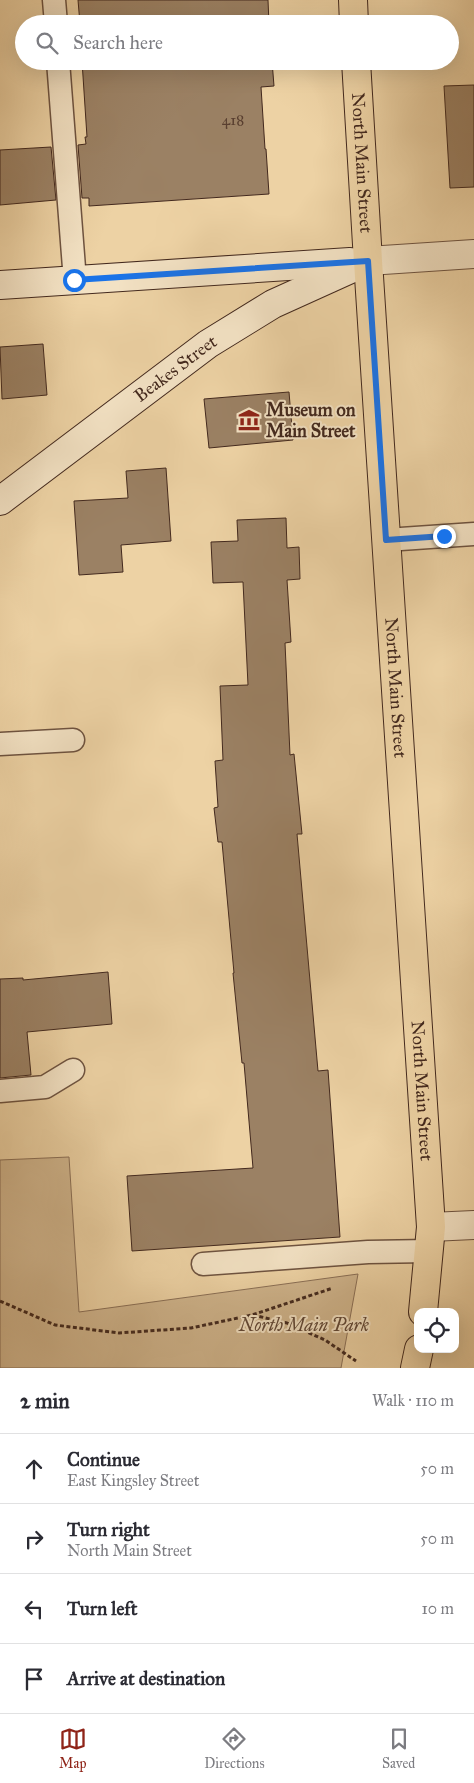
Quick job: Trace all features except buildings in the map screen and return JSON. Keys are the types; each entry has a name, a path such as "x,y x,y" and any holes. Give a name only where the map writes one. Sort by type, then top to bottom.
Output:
{"main road":[{"path":"353,0 354,15"},
{"name":"North Main Street","path":"357,70 430,1239 423,1308"},
{"path":"415,1368 418,1353"}],"street":[{"path":"0,285 474,254"},
{"name":"Beakes Street","path":"0,501 208,344 274,304 368,261"},
{"path":"430,1239 474,1225"}],"lane":[{"path":"54,0 55,15"},
{"path":"59,70 74,280"},
{"path":"386,540 474,534"},
{"path":"0,744 73,740"},
{"path":"0,1091 45,1087 73,1070"},
{"path":"204,1264 368,1252 430,1239"}],"path":[{"path":"0,1301 55,1325 119,1333 191,1328 252,1315 341,1285"},
{"path":"252,1315 287,1323 325,1340 356,1361"}],"green space":[{"name":"North Main Park","path":"69,1157 79,1312 358,1274 341,1368 0,1368 0,1160"}],"place":[{"name":"Museum on Main Street","path":"249,420"}],"route":[{"path":"74,280 368,261 386,540 444,536"}]}
